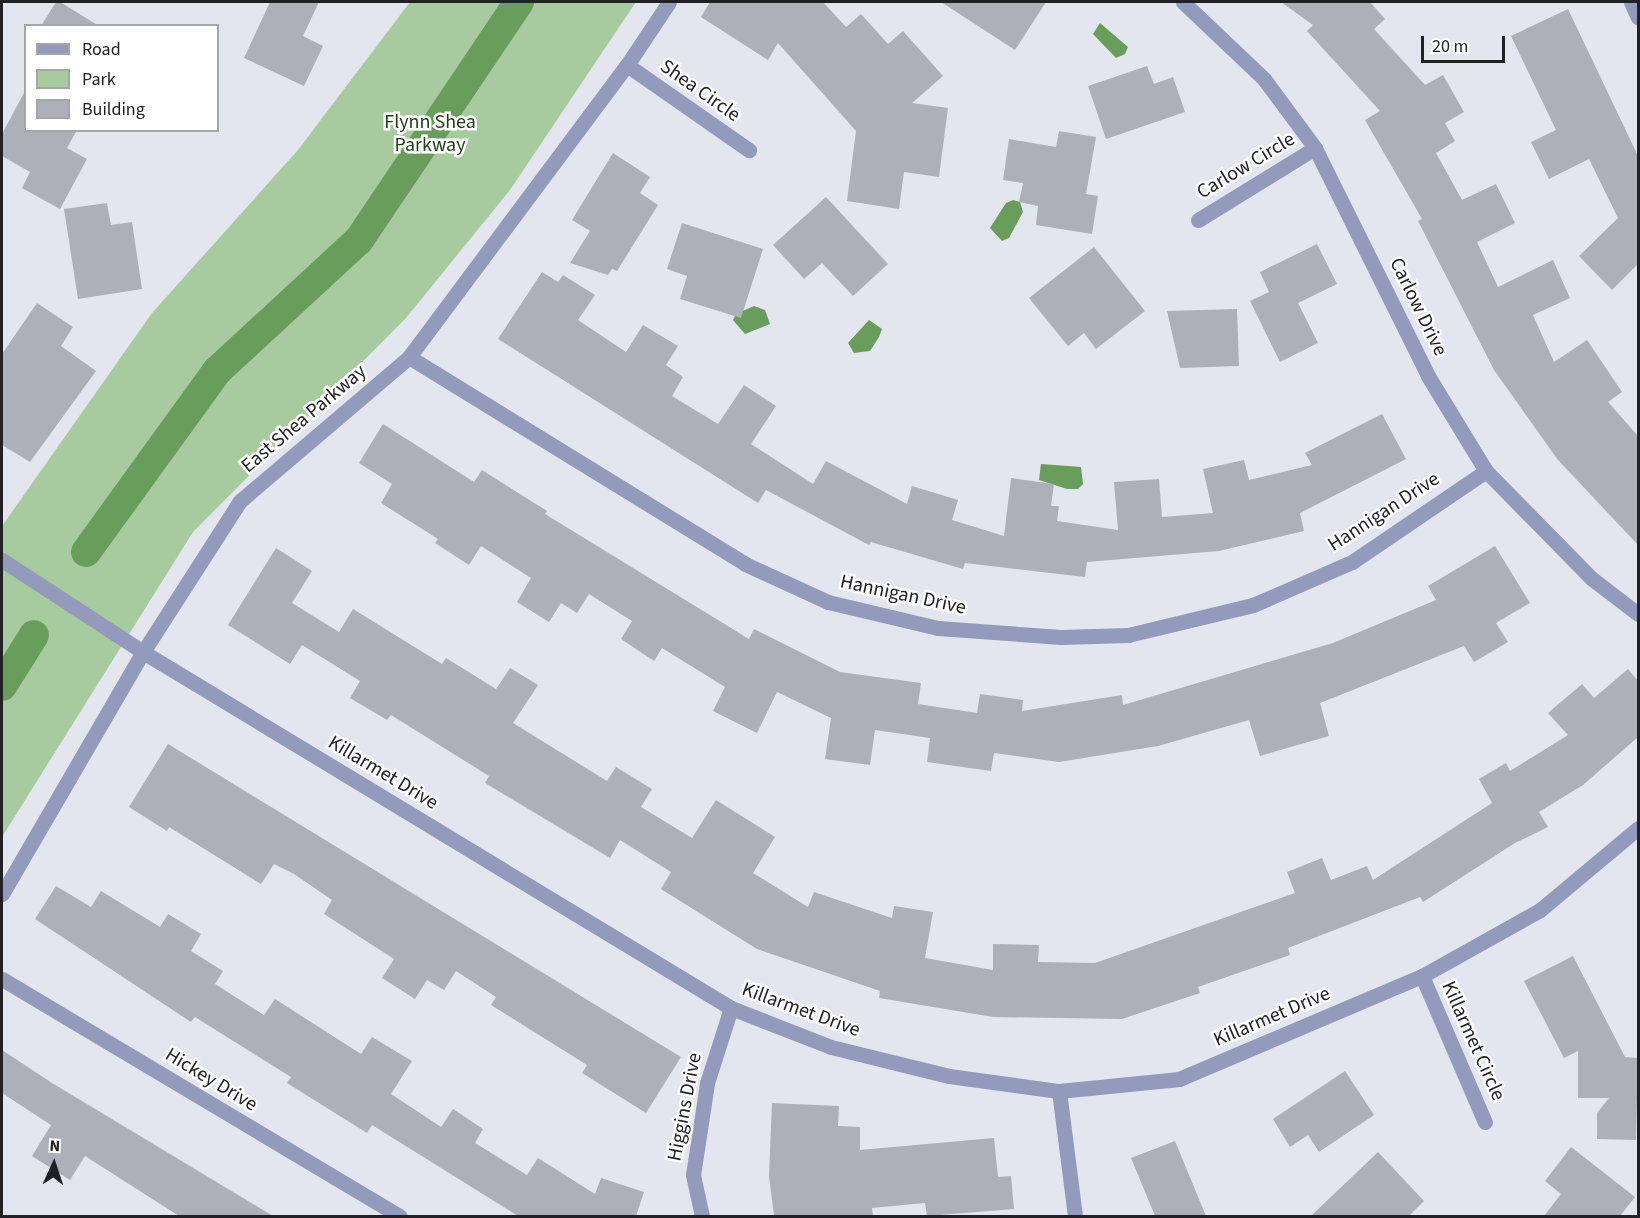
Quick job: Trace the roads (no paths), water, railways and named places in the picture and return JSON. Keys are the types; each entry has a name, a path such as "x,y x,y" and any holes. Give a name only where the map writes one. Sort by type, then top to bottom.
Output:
{"street":[{"name":"East Shea Parkway","path":"2,894 143,652 240,501 410,357 627,65 669,2"},
{"name":"Carlow Drive","path":"1183,2 1264,80 1316,148 1428,376 1485,471 1591,578 1638,614"},
{"path":"1631,2 1638,18"},
{"name":"Shea Circle","path":"627,65 749,150"},
{"name":"Carlow Circle","path":"1198,220 1316,148"},
{"name":"Hannigan Drive","path":"410,357 745,564 828,602 938,628 1061,637 1128,635 1252,605 1352,562 1485,471"},
{"name":"Killarmet Drive","path":"2,561 143,652 731,1008 831,1047 949,1076 1059,1091 1179,1079 1422,976 1540,910 1638,828"},
{"name":"Killarmet Circle","path":"1422,976 1485,1122"},
{"name":"Hickey Drive","path":"2,979 400,1216"},
{"name":"Higgins Drive","path":"702,1216 693,1175 707,1083 731,1008"},
{"path":"1059,1091 1075,1216"}],"waterway":[{"path":"86,552 217,371 359,240 519,2"},
{"path":"2,686 34,635"}],"park label":[{"name":"Flynn Shea Parkway","path":"430,134"}]}
